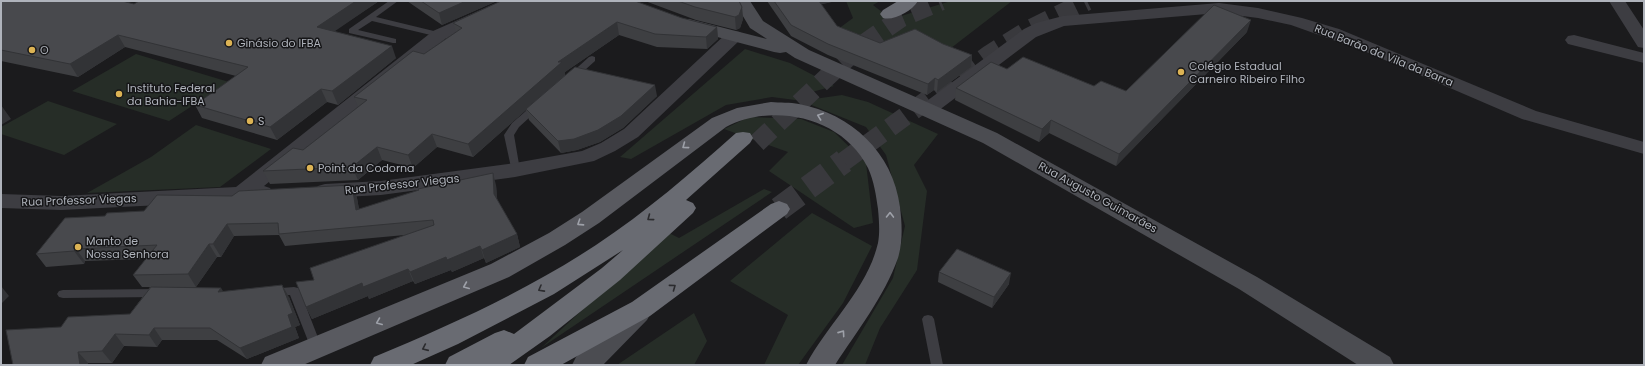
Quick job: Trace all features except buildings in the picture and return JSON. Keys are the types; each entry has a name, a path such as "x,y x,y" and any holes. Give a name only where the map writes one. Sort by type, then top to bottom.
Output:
{"highway":[{"path":"890,14 910,1"},
{"path":"384,365 425,348 503,310 566,275 633,231 750,141 611,274 583,294 540,329 488,365"},
{"path":"538,365 641,310 779,209"},
{"path":"459,365 583,294"}],"main road":[{"path":"742,1 756,24 802,54"},
{"path":"671,18 802,54"},
{"path":"734,36 749,30 756,24"},
{"name":"Rua Augusto Guimarães","path":"802,54 990,138 1118,207 1248,283 1380,365"},
{"path":"275,365 474,283 523,259 610,203 716,123 743,112 774,108 798,110 828,119 845,128 858,139 873,156 884,179 890,208 890,241 884,260 866,297 820,365"},
{"path":"562,365 641,310"},
{"path":"586,365 641,310"}],"street":[{"path":"241,194 439,35 515,1"},
{"path":"1617,1 1644,43"},
{"name":"Rua Barão da Vila da Barra","path":"927,110 1030,33 1049,24 1063,21 1174,11 1227,9 1269,14 1297,21 1347,38 1515,110 1644,148"},
{"name":"Rua Professor Viegas","path":"304,192 381,188 515,170 587,156 608,147 631,133 734,36"},
{"path":"1574,40 1644,58"},
{"name":"Rua Professor Viegas","path":"1,201 22,203 61,202 281,192"}],"lane":[{"path":"393,41 352,31 394,1"},
{"path":"370,18 439,35"},
{"path":"563,84 592,60"},
{"path":"515,170 509,134 515,125 545,99"},
{"path":"264,292 294,291 316,348"},
{"path":"63,294 173,293"},
{"path":"928,319 937,365"}],"shaded area":[{"path":"846,1 880,1 873,5 891,19 951,1 1012,1 942,55 830,35 853,18"},
{"path":"745,49 790,63 834,86 812,92 795,100 772,97 726,105 631,159 620,157"},
{"path":"136,54 229,82 169,121 72,91"},
{"path":"842,95 868,102 938,134 914,165 927,191 917,270 880,328 865,365 842,365 893,278 905,226 886,155 866,127 809,104 814,99"},
{"path":"48,101 117,124 64,155 1,134 1,127"},
{"path":"749,117 801,119 834,132 866,163 873,223 854,228 769,171 788,152 724,129"},
{"path":"196,125 271,149 220,187 87,193 151,157"},
{"path":"764,189 772,192 541,348 667,232 679,238"},
{"path":"812,213 872,246 843,303 798,365 764,365 788,315 730,281"},
{"path":"694,313 707,341 694,365 617,365"}],"tunnel":[{"path":"757,143 859,47 901,18 941,1"},
{"path":"843,162 990,54 1030,29 1087,1"},
{"path":"779,209 844,161"}],"place":[{"name":"Ginásio do IFBA","path":"229,43"},
{"name":"O","path":"32,50"},
{"name":"Colégio Estadual Carneiro Ribeiro Filho","path":"1181,72"},
{"name":"Instituto Federal da Bahia-IFBA","path":"119,94"},
{"name":"S","path":"250,121"},
{"name":"Point da Codorna","path":"310,168"},
{"name":"Manto de Nossa Senhora","path":"78,247"}]}
